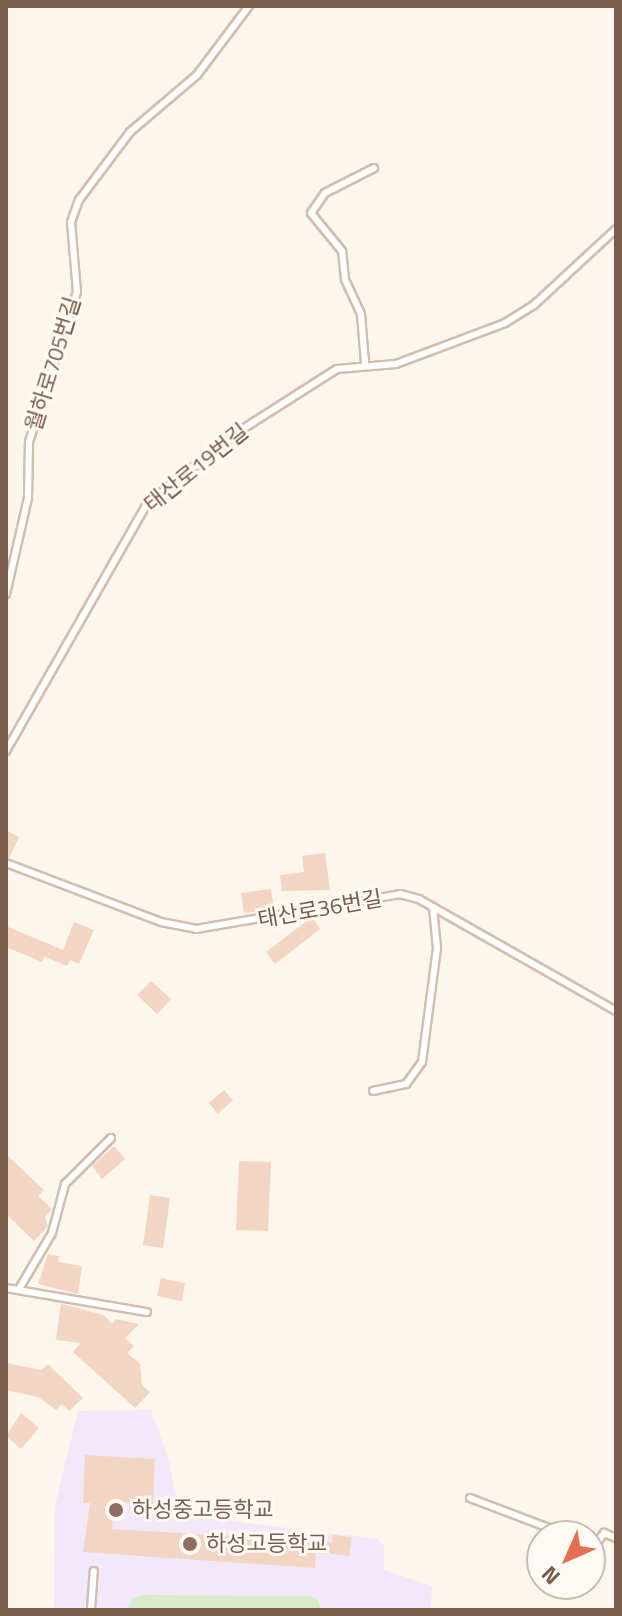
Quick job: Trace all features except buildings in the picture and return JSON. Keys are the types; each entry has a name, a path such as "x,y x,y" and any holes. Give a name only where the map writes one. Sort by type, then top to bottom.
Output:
{"lane":[{"name":"월하로705번길","path":"6,594 28,498 29,442 77,292 71,222 79,200 130,132 197,75 249,6"},
{"path":"365,363 361,314 345,279 342,251 311,213 325,193 374,168"},
{"name":"태산로19번길","path":"6,751 147,504 227,440 309,384 337,369 413,359 505,323 534,305 616,229"},
{"name":"태산로36번길","path":"6,863 161,922 196,929 400,894 433,907 616,1011"},
{"path":"373,1091 406,1084 422,1062 435,977 433,907"},
{"path":"19,1289 52,1233 65,1184 111,1138"},
{"path":"6,1288 147,1312"},
{"path":"470,1498 528,1520"},
{"path":"91,1610 94,1571"}],"shaded area":[{"name":"하성중고등학교","path":"151,1410 169,1460 180,1515 378,1539 384,1546 384,1570 432,1586 431,1610 54,1610 55,1505 78,1411"}],"green space":[{"path":"143,1595 310,1596 318,1600 321,1610 127,1610 133,1598"}],"place":[{"name":"하성중고등학교","path":"116,1510"},
{"name":"하성고등학교","path":"190,1544"}]}
